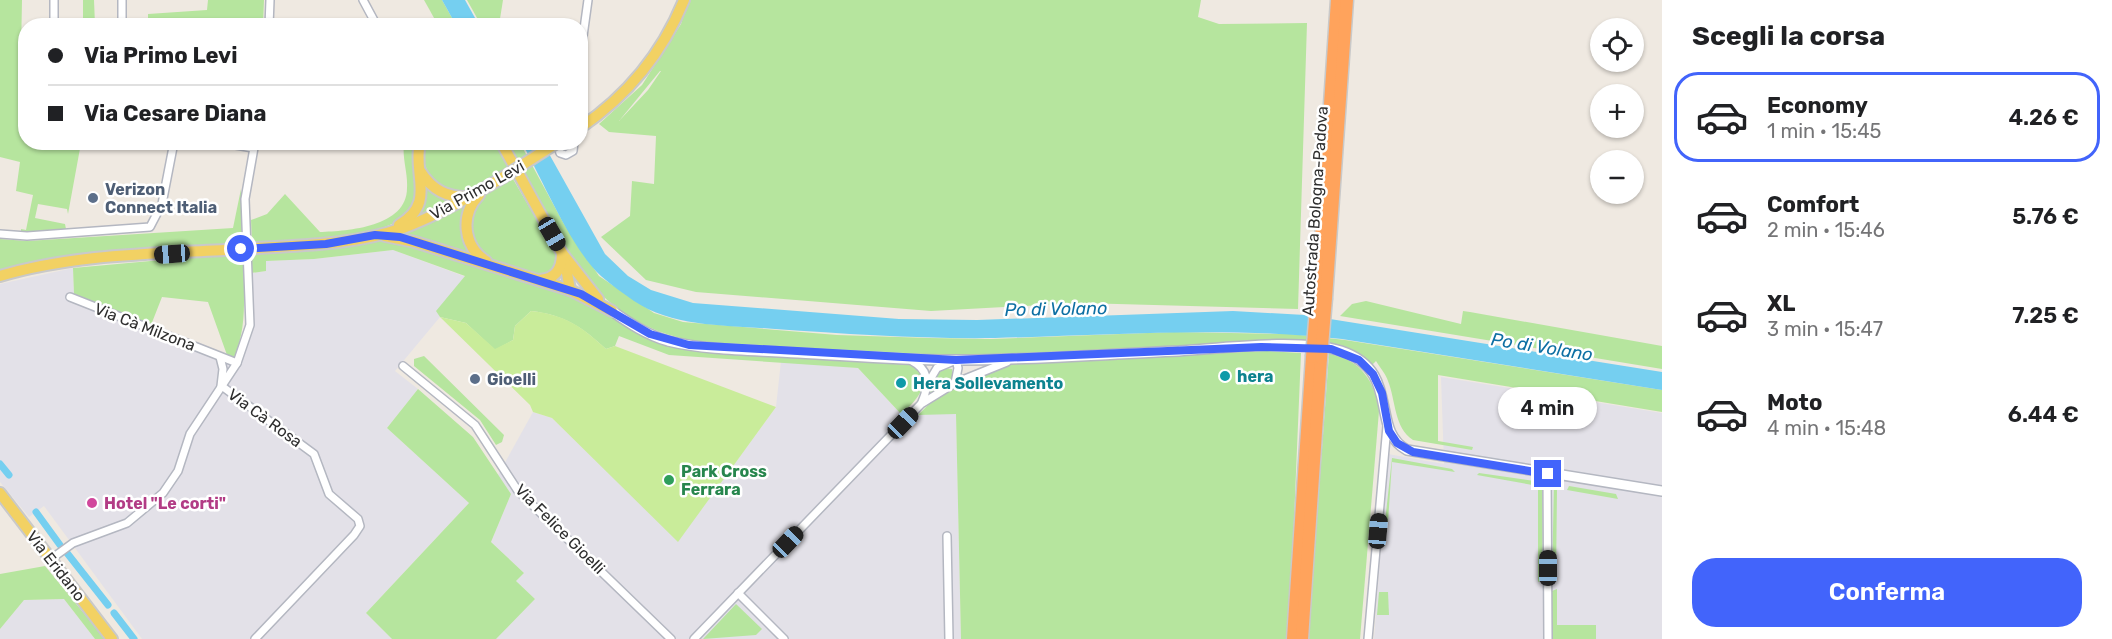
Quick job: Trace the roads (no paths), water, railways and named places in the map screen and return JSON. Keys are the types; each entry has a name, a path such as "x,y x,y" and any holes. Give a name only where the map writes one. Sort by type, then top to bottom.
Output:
{"highway":[{"name":"Autostrada Bologna-Padova","path":"1302,639 1337,0"},
{"name":"Autostrada Bologna-Padova","path":"1321,298 1347,0"},
{"name":"Autostrada Bologna-Padova","path":"1293,639 1317,358"}],"main road":[{"path":"588,122 612,104 636,80 666,36 684,0"},
{"path":"381,234 404,222 417,207 422,190 420,150"},
{"path":"505,150 562,253 597,298 612,311"},
{"name":"Via Primo Levi","path":"0,276 32,267 81,260 326,244 381,234 433,216 489,186 546,150"},
{"path":"420,171 437,190 454,196 470,197"},
{"path":"489,186 469,208 466,230 476,253 503,269"},
{"path":"381,234 400,237 570,290 612,311 650,334 689,345 956,360 1261,347 1331,349 1359,360 1373,374 1382,393 1392,437 1407,450 1662,491"},
{"path":"538,280 549,279 558,272 562,253"},
{"path":"562,253 570,290"},
{"name":"Via Eridano","path":"0,493 55,556 112,639"}],"street":[{"path":"54,0 54,18"},
{"path":"122,0 122,18"},
{"path":"269,18 270,0"},
{"path":"363,0 372,18"},
{"path":"586,18 588,0"},
{"path":"0,234 37,236 150,227 163,201 173,150"},
{"path":"55,556 69,545 127,523 163,493 176,476 190,434 237,363 250,325 245,213 253,150"},
{"path":"559,150 560,153 566,155 573,150"},
{"name":"Via Cà Milzona","path":"70,297 237,363"},
{"path":"220,357 223,369 222,388"},
{"path":"694,639 921,404 955,383 1017,358"},
{"path":"908,359 920,365 928,383"},
{"path":"921,404 928,383 937,368 956,360 955,383"},
{"name":"Via Felice Gioelli","path":"403,366 475,425 518,491 671,639"},
{"name":"Via Cà Rosa","path":"222,388 314,454 329,494 359,522 359,529 354,536 255,639"},
{"path":"1368,639 1387,423"},
{"path":"1548,474 1548,639"},
{"path":"947,536 949,639"},
{"path":"738,593 784,639"}],"water":[{"path":"442,0 465,0 475,18 452,18"},
{"name":"Po di Volano","path":"526,150 547,150 605,254 628,276 651,290 693,303 899,319 977,320 1233,311 1305,315 1662,372 1662,390 1342,339 1299,335 1212,332 940,338 702,324 650,310 605,279 579,249"}],"waterway":[{"path":"0,464 9,475"},
{"path":"36,512 60,545"},
{"path":"67,553 108,605"},
{"path":"114,613 134,639"}],"place":[{"name":"Verizon Connect Italia","path":"93,198"},
{"name":"hera","path":"1225,376"},
{"name":"Gioelli","path":"475,379"},
{"name":"Hera Sollevamento","path":"901,383"},
{"name":"Park Cross Ferrara","path":"669,480"},
{"name":"Hotel \"Le corti\"","path":"92,503"}]}
